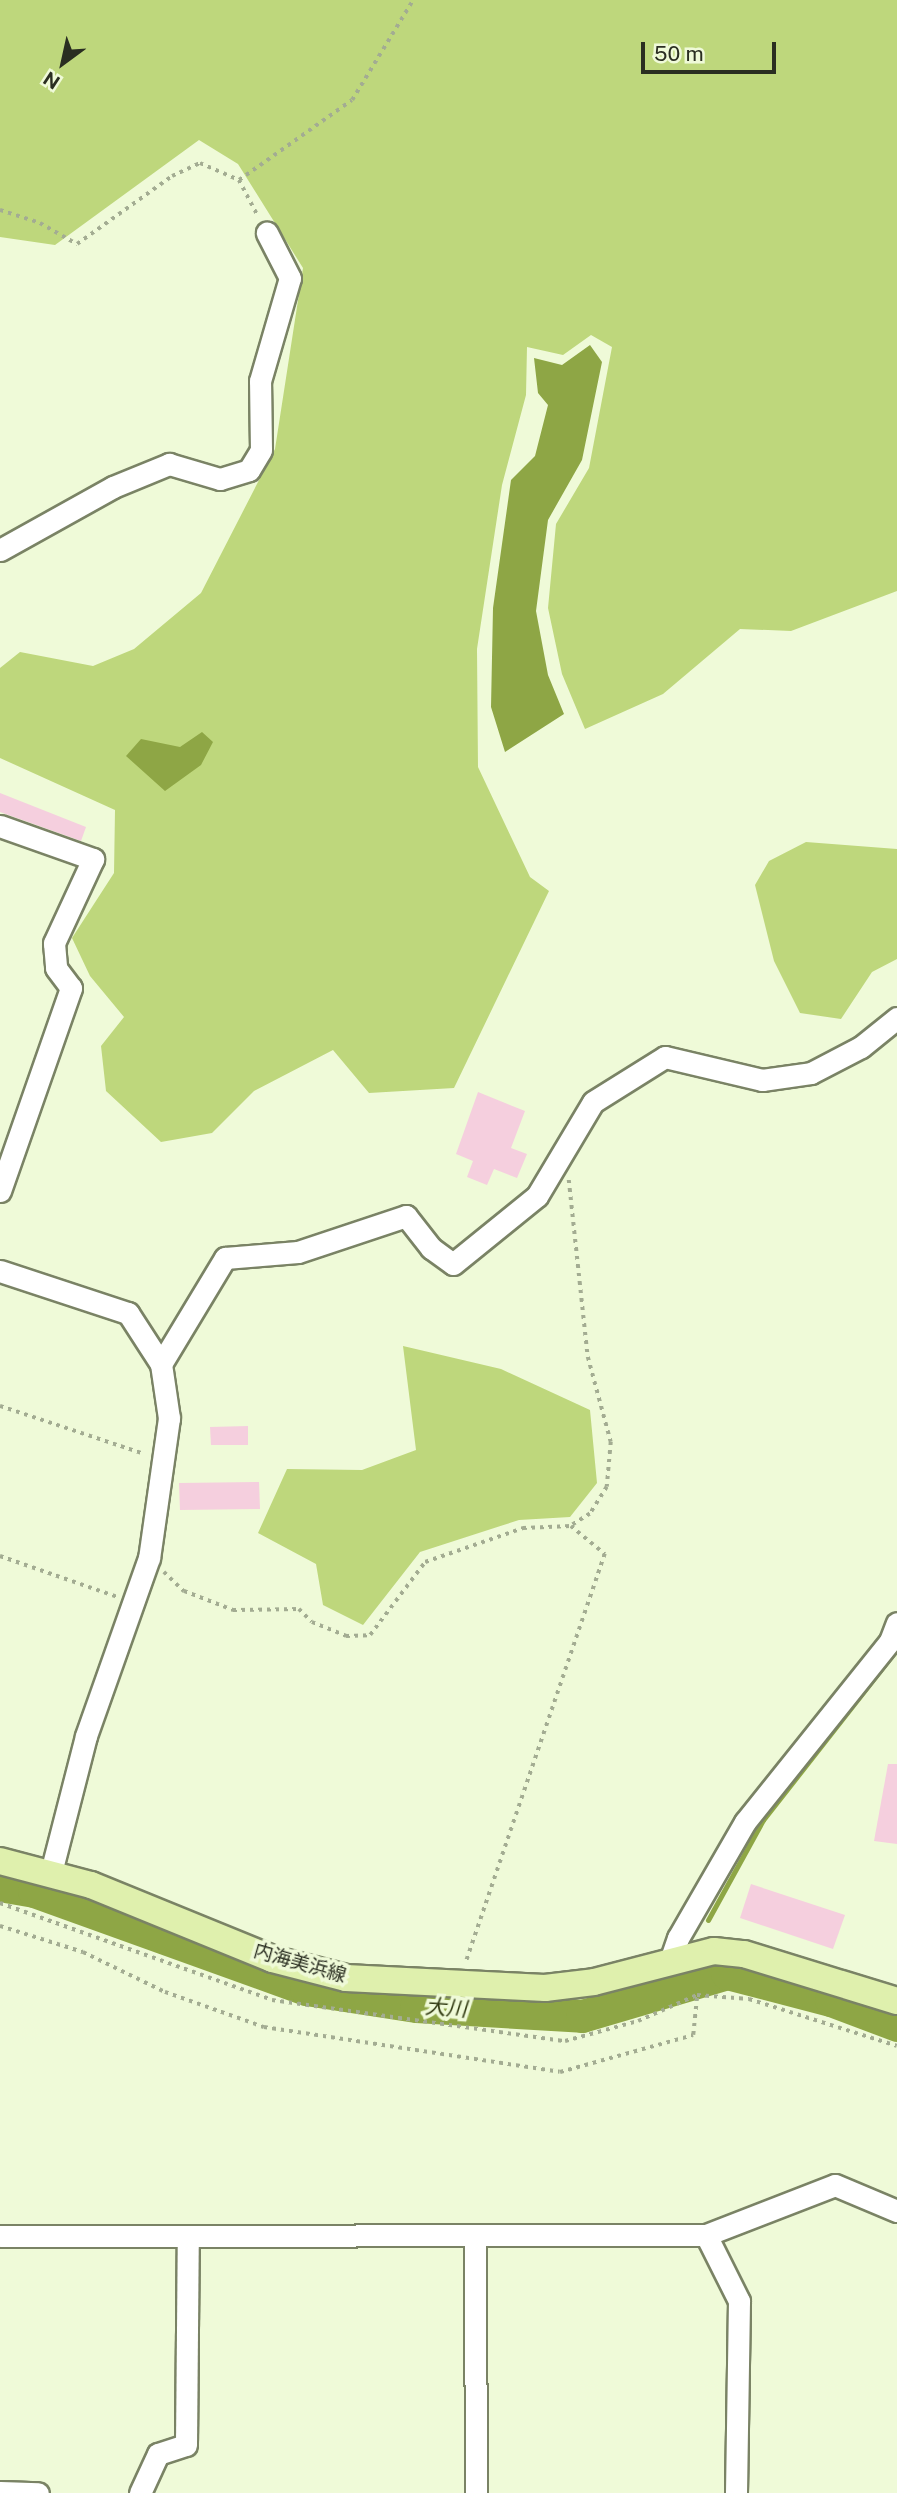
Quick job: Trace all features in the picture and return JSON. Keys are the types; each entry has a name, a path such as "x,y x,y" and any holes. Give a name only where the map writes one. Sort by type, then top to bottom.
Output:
{"main road":[{"name":"内海美浜線","path":"0,1861 51,1872 272,1959 346,1978 545,1988 594,1982 714,1951 744,1954 897,2001"}],"street":[{"path":"0,550 113,487 169,464 220,478 249,470 261,450 260,381 290,278 267,233"},
{"path":"0,826 93,859 54,943 56,968 71,988 0,1191"},
{"path":"161,1364 225,1258 298,1252 406,1216 431,1248 453,1264 537,1196 558,1156 593,1102 666,1057 762,1080 811,1073 861,1047 897,1018"},
{"path":"0,1270 128,1312 161,1364 169,1418 149,1558 130,1601 86,1737 51,1872"},
{"path":"670,1961 678,1938 745,1822 890,1641 897,1623"},
{"path":"0,2236 706,2235 835,2185 897,2211"},
{"path":"706,2235 739,2301 736,2493"},
{"path":"140,2493 158,2454 186,2445 188,2236"},
{"path":"475,2237 476,2493"},
{"path":"0,2492 38,2493"}],"path":[{"path":"239,180 352,100 413,0"},
{"path":"0,210 40,223 77,244 172,176 201,163 239,180 267,233"},
{"path":"149,1558 184,1591 233,1610 299,1609 312,1622 346,1636 370,1635 425,1562 523,1528 571,1527 590,1514 607,1486 611,1442 588,1357 568,1166 558,1156"},
{"path":"0,1406 163,1460"},
{"path":"458,1984 606,1554 571,1527"},
{"path":"0,1556 130,1601"},
{"path":"0,1926 83,1952 165,1992 264,2027 561,2072 693,2035 697,1995"}],"shaded area":[{"path":"0,0 897,0 897,591 791,631 740,629 663,694 585,729 562,674 548,608 556,524 589,468 612,347 591,335 563,355 527,347 526,395 502,485 477,649 478,767 530,877 549,891 454,1088 369,1093 333,1050 254,1091 212,1133 161,1142 106,1091 101,1046 124,1017 90,976 72,938 114,873 115,810 0,758 0,668 20,652 93,666 134,649 201,593 275,449 303,268 238,164 199,140 55,245 0,237"},
{"path":"590,345 602,362 582,460 548,520 536,611 548,675 564,714 505,752 491,707 493,608 511,480 535,456 548,405 538,393 534,358 562,365"},
{"path":"202,732 213,742 201,765 165,791 126,756 141,739 180,747"},
{"path":"806,842 897,849 897,959 872,972 841,1019 800,1013 774,961 755,885 769,861"},
{"path":"403,1346 501,1369 590,1410 597,1483 570,1517 519,1520 420,1552 363,1625 323,1605 316,1564 258,1533 287,1469 362,1470 416,1450"}],"building":[{"path":"0,793 86,827 81,841 0,812"},
{"path":"478,1092 525,1111 511,1148 527,1154 517,1178 494,1169 487,1185 467,1177 473,1161 456,1154"},
{"path":"248,1426 248,1445 211,1445 210,1427"},
{"path":"259,1482 260,1509 180,1510 179,1483"},
{"path":"888,1764 897,1764 897,1844 874,1841"},
{"path":"751,1884 845,1915 833,1949 740,1918"}],"waterway":[{"path":"708,1920 763,1820 897,1649"},
{"name":"大川","path":"0,1885 34,1891 306,1989 416,2006 582,2016 727,1973 831,2000 897,2025"}]}
